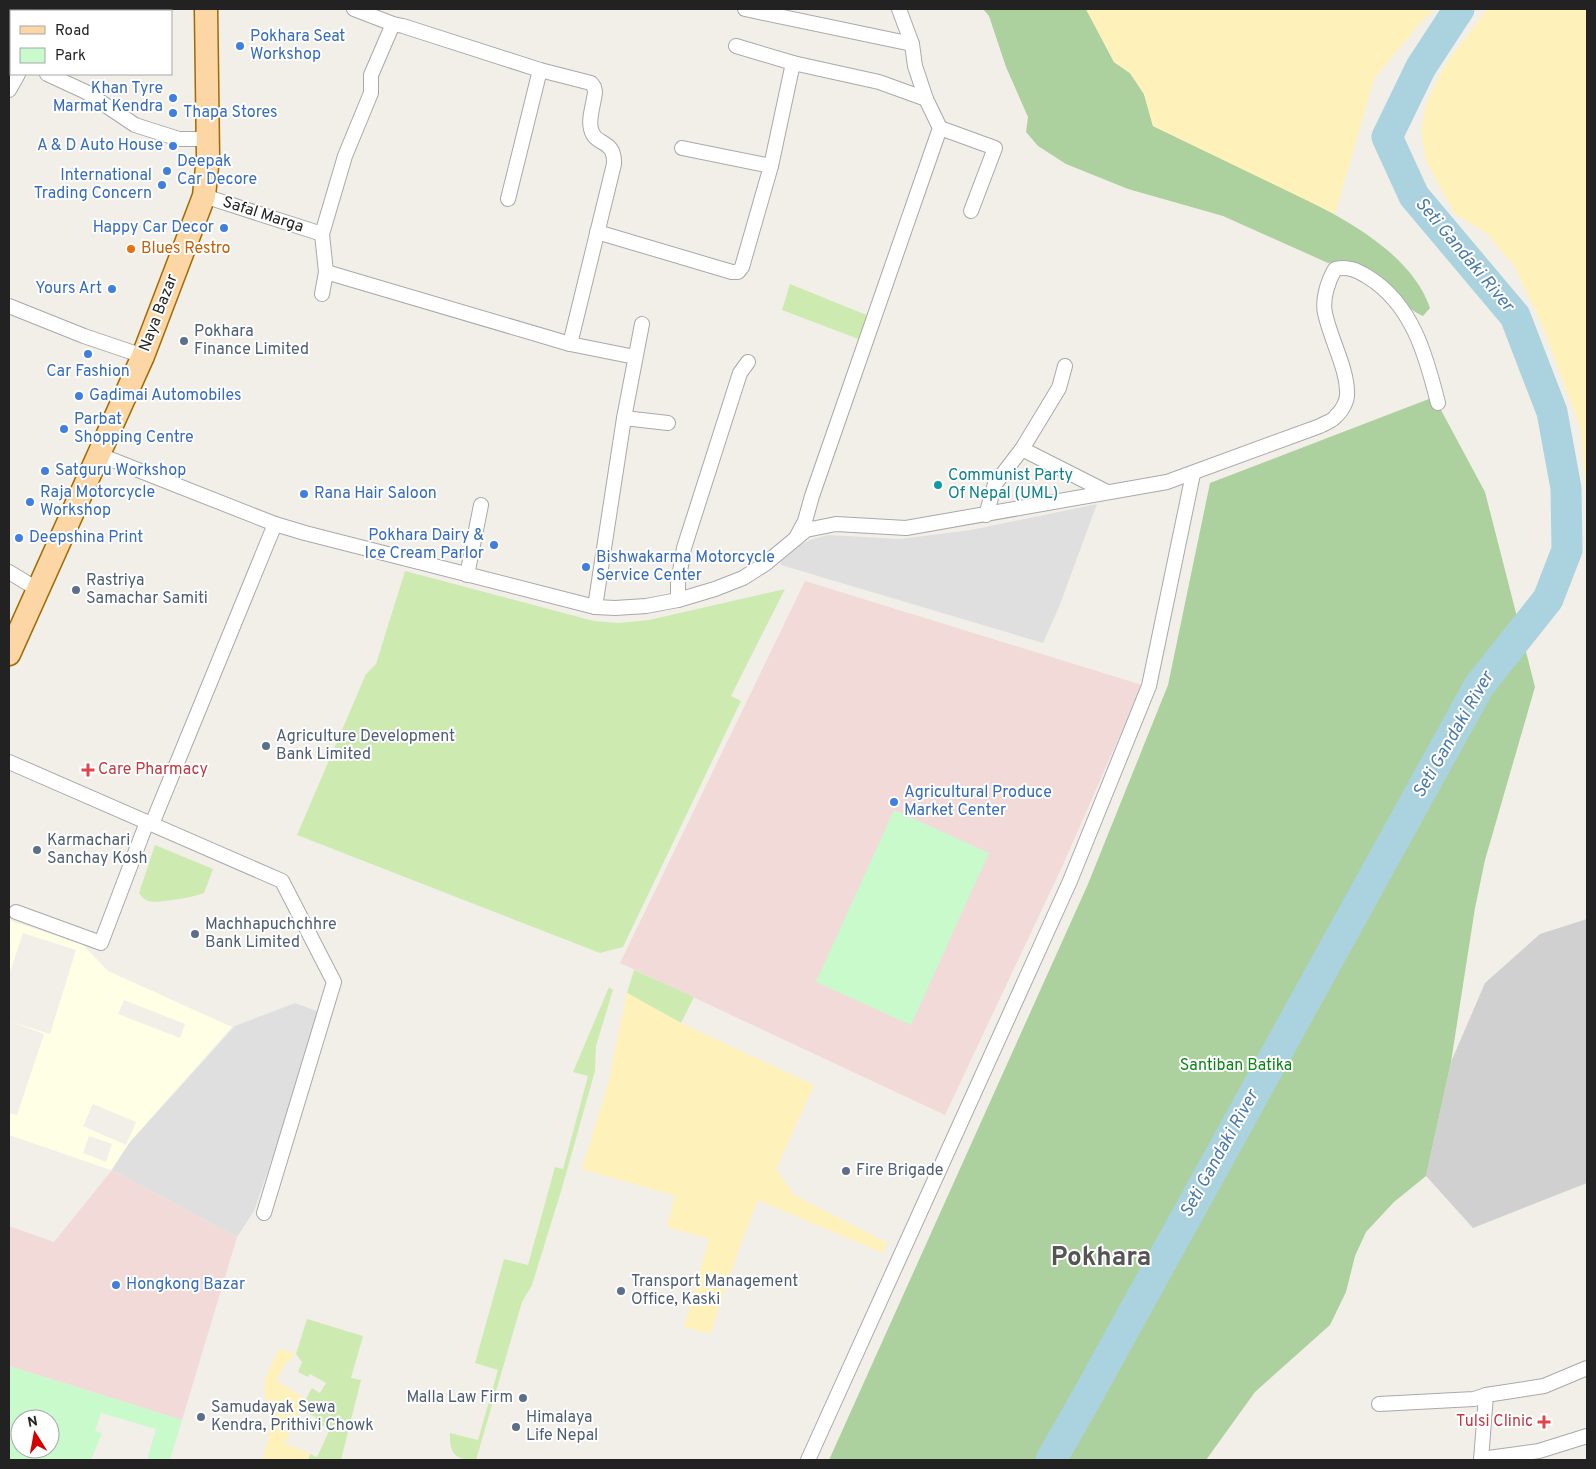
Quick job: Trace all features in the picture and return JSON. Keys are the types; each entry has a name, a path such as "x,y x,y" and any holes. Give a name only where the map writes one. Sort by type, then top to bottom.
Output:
{"main road":[{"name":"Naya Bazar","path":"9,654 143,356 204,196 208,157 206,9"}],"street":[{"path":"354,9 393,24 540,70 590,83 594,87 596,92 590,130 595,137 612,148 614,164 570,344"},
{"path":"744,9 912,44"},
{"path":"899,9 912,44 915,66 926,99 940,128 995,148 971,211"},
{"path":"322,294 326,272 322,234 345,156 371,93 371,75 393,24"},
{"path":"736,46 793,62 879,82 926,99"},
{"path":"597,232 732,272 738,272 742,267 771,166 793,62"},
{"path":"508,199 540,70"},
{"path":"9,90 17,75"},
{"path":"49,75 86,92 136,125 179,139 208,139"},
{"path":"797,536 805,521 940,128"},
{"path":"682,148 771,166"},
{"name":"Safal Marga","path":"204,196 322,234"},
{"path":"100,455 275,524 595,607 615,608 646,606 678,600 716,589 743,578 765,564 806,530 836,524 906,528 1167,482 1320,426 1336,417 1344,405 1348,393 1325,312 1326,293 1335,269 1344,267 1358,271 1375,281 1399,303 1413,325 1438,402"},
{"path":"326,272 570,344 635,357"},
{"path":"9,306 84,336 143,356"},
{"path":"595,607 624,418 642,324"},
{"path":"678,600 678,583 684,548 740,373 748,362"},
{"path":"986,515 995,484 1022,449 1059,388 1065,366"},
{"path":"624,418 668,423"},
{"path":"1022,449 1107,492"},
{"path":"808,1460 1070,881 1149,686 1193,474"},
{"path":"467,575 480,505"},
{"path":"16,912 101,943 149,823 275,524"},
{"path":"9,572 37,589"},
{"path":"9,762 282,881 334,982 264,1213"},
{"path":"1378,1404 1474,1399 1544,1386 1587,1368"},
{"path":"1486,1396 1481,1460 1540,1451 1587,1436"}],"shaded area":[{"path":"1097,504 1059,607 1043,643 781,565 780,560 796,547 810,540 828,535 900,539 971,530"},
{"name":"Agricultural Produce Market Center","path":"805,581 1142,685 1062,867 945,1115 620,963"},
{"path":"1587,919 1587,1183 1473,1228 1426,1176 1451,1062 1485,983 1540,934"},
{"path":"9,920 83,945 108,971 232,1027 129,1143 111,1170 9,1135 9,1113 17,1115 44,1034 9,1021 50,1034 76,950 23,933 9,975","holes":["124,1000 185,1024 180,1038 118,1014","93,1104 136,1122 126,1145 83,1126","89,1136 112,1144 106,1162 83,1153"]},
{"path":"295,1003 322,1013 254,1211 237,1237 112,1170 130,1142 235,1026"},
{"name":"Hongkong Bazar","path":"112,1170 237,1237 182,1420 9,1366 9,1226 54,1242"}],"green space":[{"path":"983,9 1086,9 1114,62 1130,73 1144,94 1153,126 1307,200 1358,229 1382,245 1402,264 1419,285 1430,308 1423,316 1417,313 1408,306 1381,276 1360,265 1344,262 1328,263 1223,216 1128,189 1066,164 1038,146 1026,132 1028,117 1006,67 989,16"},
{"path":"790,284 869,316 861,340 782,310"},
{"name":"Santiban Batika","path":"1434,397 1485,492 1535,687 1485,860 1475,908 1451,1062 1426,1176 1394,1202 1366,1232 1355,1256 1346,1292 1330,1325 1255,1392 1206,1460 829,1460 1088,884 1168,685 1210,483"},
{"path":"405,571 594,621 619,623 649,620 785,589 731,696 741,701 623,947 600,953 297,835 366,674 376,664"},
{"path":"894,810 989,853 911,1025 816,982"},
{"path":"155,845 213,869 204,893 167,901 153,902 144,899 139,893"},
{"path":"634,970 694,997 681,1023 627,993"},
{"path":"609,987 613,990 596,1046 595,1071 532,1285 522,1302 476,1460 463,1459 453,1451 450,1433 478,1440 498,1370 475,1363 504,1259 528,1265 555,1167 563,1169 588,1076 573,1072"},
{"path":"307,1319 363,1336 351,1378 361,1380 341,1460 308,1460 310,1454 317,1457 330,1429 314,1422 316,1417 300,1410 312,1388 320,1393 326,1383 310,1374 308,1377 298,1372 302,1362 296,1354"},
{"path":"9,1366 182,1420 170,1460 147,1460 156,1429 101,1413 95,1431 102,1433 91,1460 9,1460"}],"sand":[{"path":"1086,9 1435,9 1422,21 1374,79 1335,214 1153,126 1144,94 1130,73 1114,62"},
{"path":"1487,9 1587,9 1587,501 1580,427 1543,327 1514,265 1485,232 1455,214 1426,161 1421,132 1426,104 1445,65"},
{"path":"627,993 681,1023 814,1085 776,1169 794,1195 887,1243 883,1253 758,1200 741,1243 710,1334 684,1327 709,1239 667,1227 675,1196 582,1169 608,1084"},
{"path":"279,1349 296,1354 285,1364 276,1381 306,1399 285,1443 310,1454 308,1460 262,1460 268,1441 270,1419 264,1390 266,1376"}],"waterway":[{"name":"Seti Gandaki River","path":"1051,1460 1479,686 1548,599 1567,550 1566,488 1552,412 1515,316 1414,196 1387,137 1421,67 1459,9"}],"place":[{"name":"Pokhara Seat Workshop","path":"240,46"},
{"name":"Khan Tyre Marmat Kendra","path":"173,98"},
{"name":"Thapa Stores","path":"173,113"},
{"name":"A & D Auto House","path":"173,146"},
{"name":"Deepak Car Decore","path":"167,171"},
{"name":"International Trading Concern","path":"162,185"},
{"name":"Happy Car Decor","path":"224,228"},
{"name":"Blues Restro","path":"131,249"},
{"name":"Yours Art","path":"112,289"},
{"name":"Pokhara Finance Limited","path":"184,341"},
{"name":"Car Fashion","path":"88,354"},
{"name":"Gadimai Automobiles","path":"79,396"},
{"name":"Parbat Shopping Centre","path":"64,429"},
{"name":"Satguru Workshop","path":"45,471"},
{"name":"Communist Party Of Nepal (UML)","path":"938,485"},
{"name":"Rana Hair Saloon","path":"304,494"},
{"name":"Raja Motorcycle Workshop","path":"30,502"},
{"name":"Deepshina Print","path":"19,538"},
{"name":"Pokhara Dairy & Ice Cream Parlor","path":"494,545"},
{"name":"Bishwakarma Motorcycle Service Center","path":"586,567"},
{"name":"Rastriya Samachar Samiti","path":"76,590"},
{"name":"Agriculture Development Bank Limited","path":"266,746"},
{"name":"Care Pharmacy","path":"88,770"},
{"name":"Agricultural Produce Market Center","path":"894,802"},
{"name":"Karmachari Sanchay Kosh","path":"37,850"},
{"name":"Machhapuchchhre Bank Limited","path":"195,934"},
{"name":"Fire Brigade","path":"846,1171"},
{"name":"Hongkong Bazar","path":"116,1285"},
{"name":"Transport Management Office, Kaski","path":"621,1291"},
{"name":"Malla Law Firm","path":"523,1398"},
{"name":"Samudayak Sewa Kendra, Prithivi Chowk","path":"201,1417"},
{"name":"Tulsi Clinic","path":"1544,1422"},
{"name":"Himalaya Life Nepal","path":"516,1427"}],"district":[{"name":"Pokhara","path":"1101,1258"}]}
